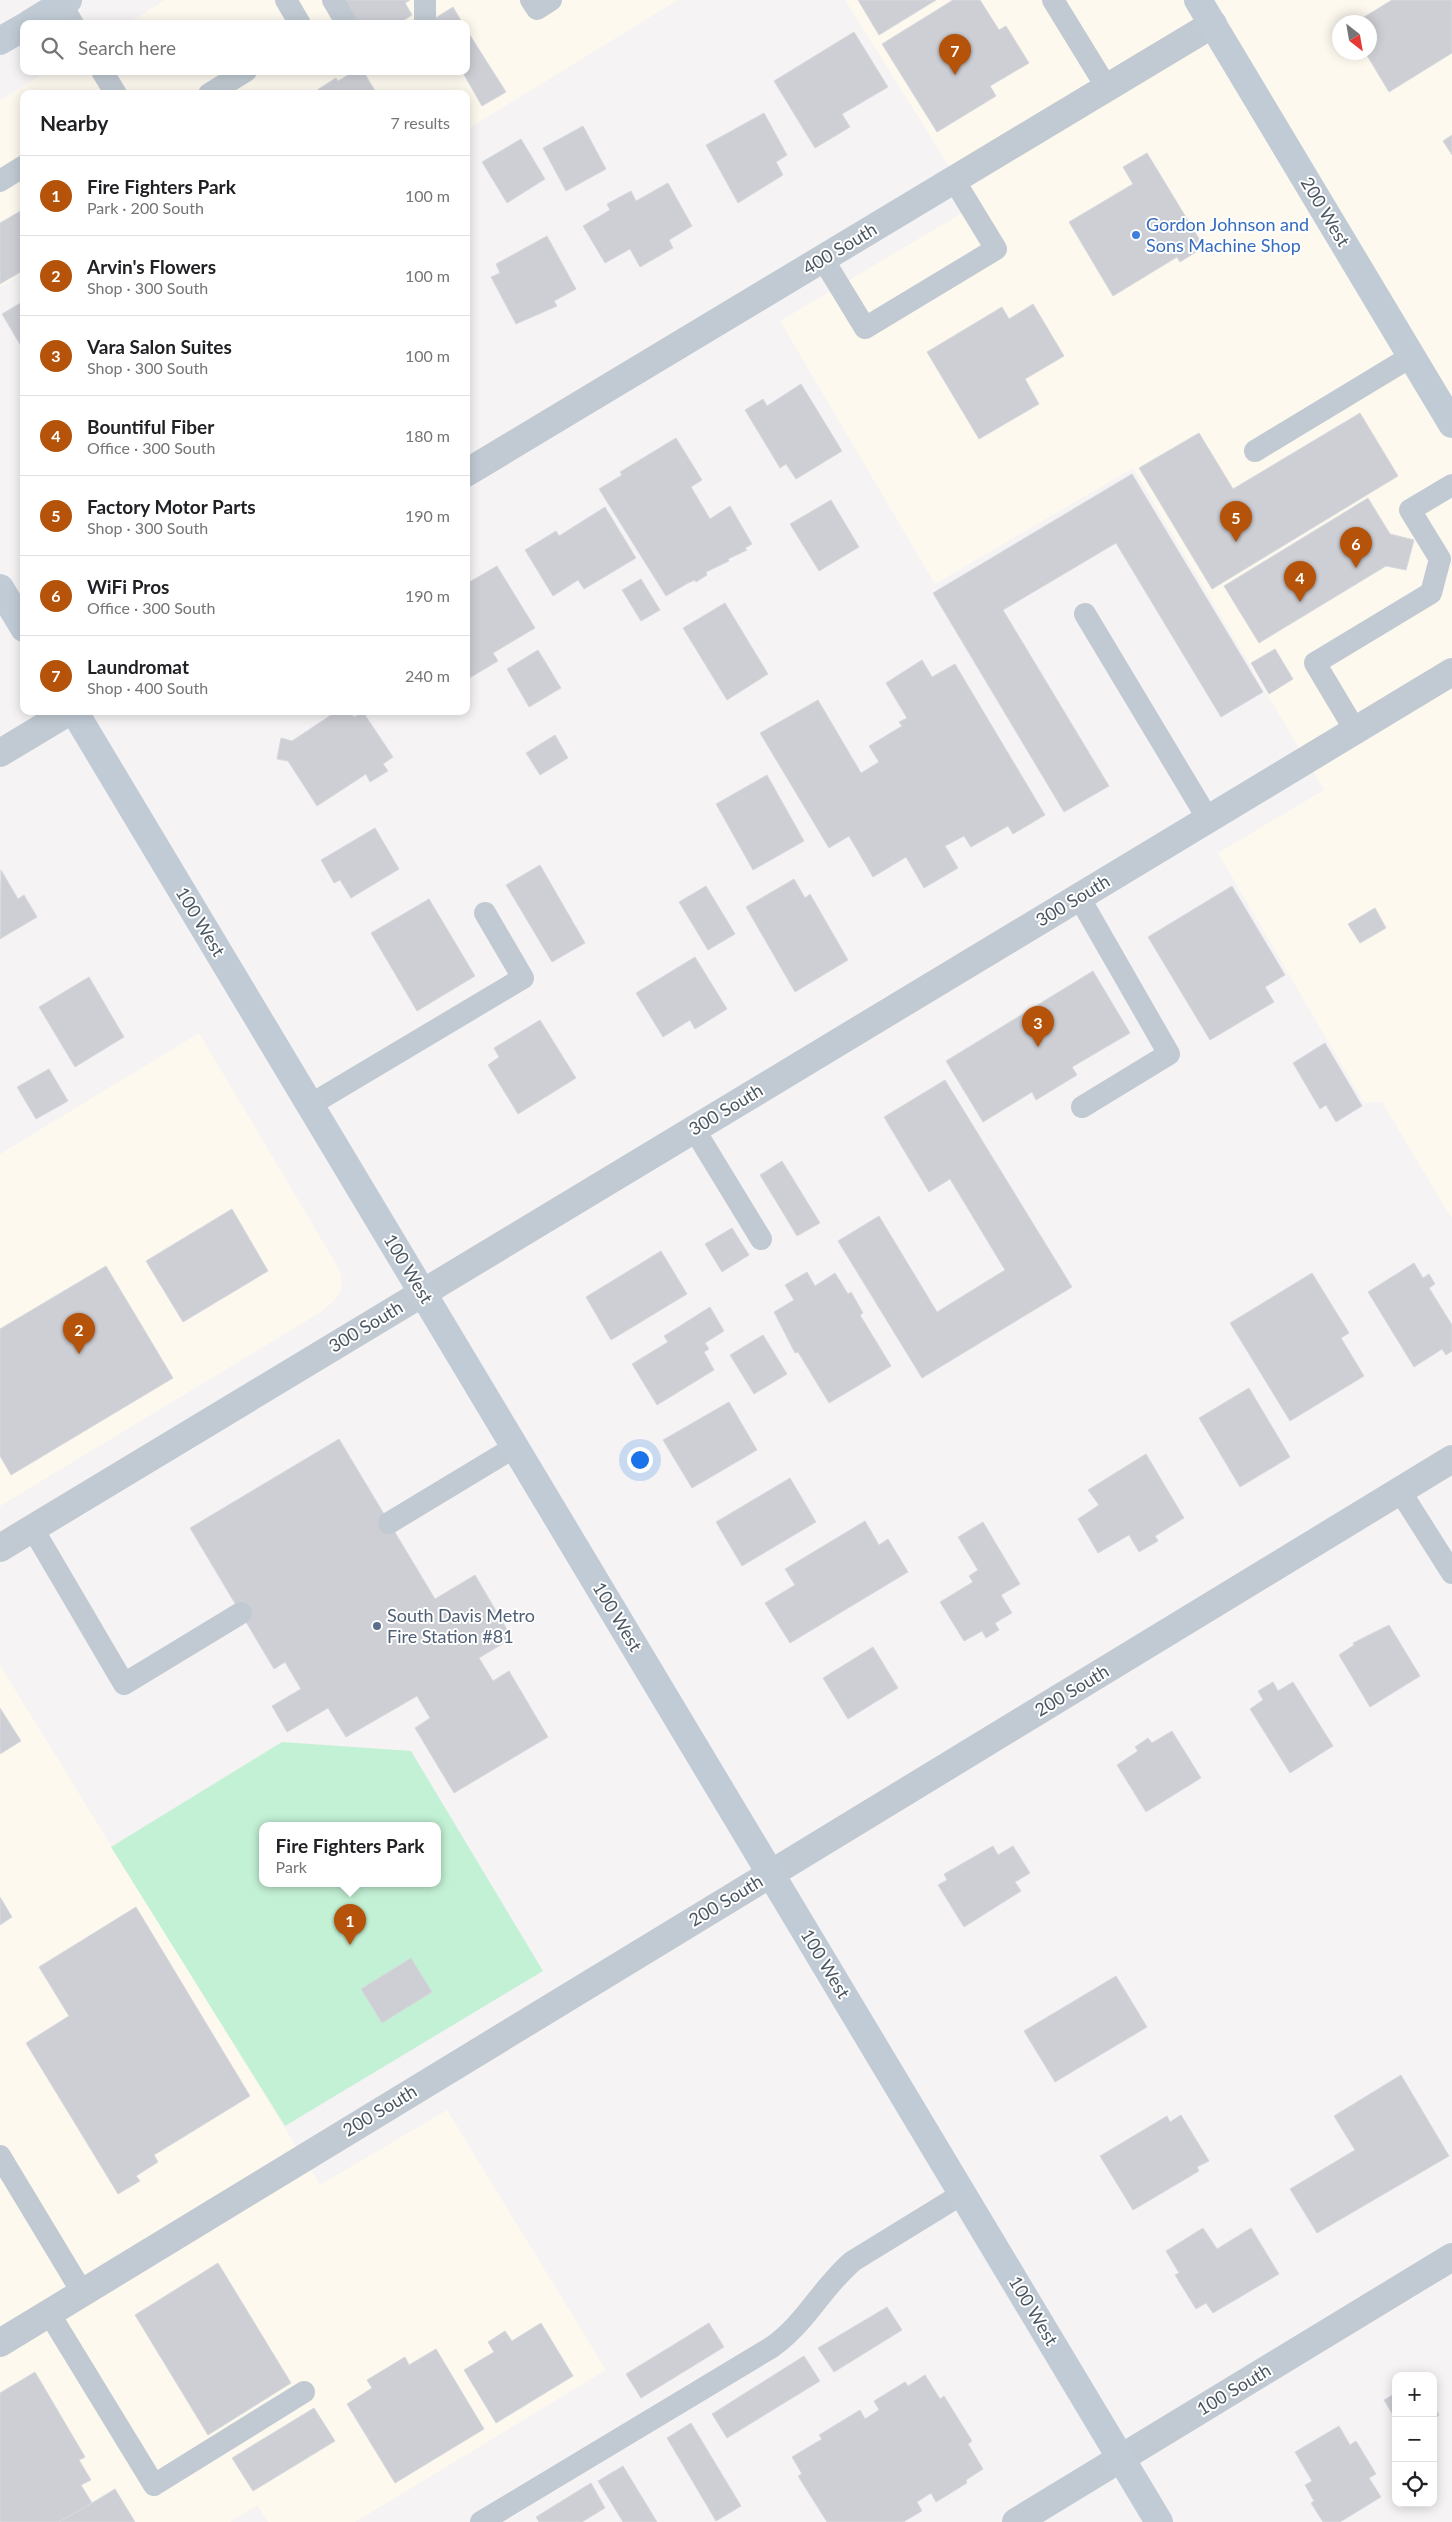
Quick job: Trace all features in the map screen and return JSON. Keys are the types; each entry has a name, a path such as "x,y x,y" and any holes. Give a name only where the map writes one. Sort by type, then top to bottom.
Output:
{"street":[{"name":"200 West","path":"1198,0 1452,424"},
{"path":"39,20 67,9"},
{"name":"400 South","path":"470,471 1213,24"},
{"path":"0,41 20,29"},
{"path":"0,588 20,621"},
{"name":"300 South","path":"0,1548 1452,672"},
{"path":"0,753 63,715"},
{"name":"100 West","path":"76,715 1160,2522"},
{"name":"200 South","path":"0,2343 1452,1459"},
{"name":"100 South","path":"1016,2522 1452,2257"}],"lane":[{"path":"286,0 298,20"},
{"path":"333,0 345,20"},
{"path":"425,0 425,20"},
{"path":"531,0 537,9 551,0"},
{"path":"1054,0 1106,88"},
{"path":"104,75 114,90"},
{"path":"215,90 240,75"},
{"path":"0,181 20,168"},
{"path":"823,259 865,328 955,274 996,249 954,180"},
{"path":"1255,452 1412,356"},
{"path":"1355,730 1315,662 1431,593 1440,559 1410,510 1452,485"},
{"path":"1085,614 1208,819"},
{"path":"1079,897 1169,1054 1082,1107"},
{"path":"310,1105 524,978 485,913"},
{"path":"694,1129 761,1239"},
{"path":"390,1523 515,1447"},
{"path":"1400,1490 1452,1573"},
{"path":"33,1529 124,1684 241,1613"},
{"path":"0,2156 82,2292"},
{"path":"481,2522 772,2347 790,2334 834,2279 853,2261 962,2194"},
{"path":"49,2313 154,2485 304,2392"}],"shaded area":[{"path":"165,0 678,0 470,128 470,90 20,90 20,274 0,287 0,100 41,75 470,75 470,20 132,20"},
{"path":"845,0 1452,0 1452,1219 1382,1102 1364,1103 1218,853 1324,790 1133,468 935,584 780,321 974,206"},
{"path":"199,1033 339,1269 342,1282 340,1293 321,1312 0,1506 0,1154"},
{"path":"0,1665 320,2185 447,2110 606,2370 355,2522 268,2522 257,2505 230,2522 0,2522"}],"green space":[{"path":"282,1742 411,1751 543,1971 285,2126 111,1847"}],"building":[{"path":"345,0 410,0 405,3 412,15 404,20 357,20"},
{"path":"858,0 936,0 879,35"},
{"path":"953,0 980,0 999,30 1006,26 1029,63 990,86 996,96 937,132 882,44"},
{"path":"1392,0 1452,0 1452,53 1389,92 1370,60 1377,60 1377,15 1367,15"},
{"path":"453,7 461,20 435,20"},
{"path":"854,32 888,87 842,114 850,127 815,148 774,81"},
{"path":"470,35 506,92 482,106 464,75 470,75"},
{"path":"348,75 365,75 375,90 317,90 336,78 338,81"},
{"path":"764,113 787,155 776,162 783,175 738,203 706,145"},
{"path":"583,126 606,169 566,191 543,148"},
{"path":"1452,135 1452,155 1443,141"},
{"path":"521,139 545,179 507,203 482,162"},
{"name":"Gordon Johnson and Sons Machine Shop","path":"1147,153 1204,247 1180,262 1177,257 1113,296 1069,222 1133,184 1123,167"},
{"path":"668,183 692,226 669,240 673,248 640,267 630,249 605,263 583,226 610,210 607,204 631,191 636,201"},
{"path":"20,211 20,272 0,284 0,223"},
{"path":"547,236 576,289 554,301 557,306 516,324 491,277 500,273 496,264"},
{"path":"20,303 20,344 2,314"},
{"path":"1033,304 1064,356 1025,379 1039,404 979,439 927,352 1002,307 1009,319"},
{"path":"801,384 842,451 796,479 786,464 780,468 745,410 763,399 767,406"},
{"path":"1360,413 1398,476 1212,589 1139,468 1199,433 1233,489"},
{"path":"676,438 702,480 691,487 710,519 730,506 752,544 745,548 747,550 728,559 729,561 706,572 707,575 696,582 695,580 688,583 666,596 599,489 622,475 620,472"},
{"path":"1132,474 1263,692 1221,717 1116,543 1003,610 1109,786 1064,812 933,593"},
{"path":"1368,498 1390,534 1414,540 1406,570 1386,566 1259,643 1224,586"},
{"path":"831,500 859,547 819,571 790,524"},
{"path":"605,507 636,558 584,589 578,580 553,596 525,550 556,531 559,536"},
{"path":"497,566 535,628 493,653 498,661 470,678 470,582"},
{"path":"641,579 660,610 641,621 622,590"},
{"path":"725,603 768,674 727,700 683,628"},
{"path":"1275,649 1293,679 1269,694 1251,663"},
{"path":"538,650 561,688 529,707 507,669"},
{"path":"922,660 932,677 955,664 1045,815 1013,834 1008,826 971,847 964,836 945,846 958,868 924,888 906,857 873,877 849,836 829,848 760,733 818,700 861,773 879,762 869,746 902,726 899,722 907,718 886,683"},
{"path":"331,715 353,715 354,717 365,715 393,757 383,764 388,771 370,782 366,774 317,806 288,761 277,759 281,738 292,741"},
{"path":"555,735 568,758 540,775 526,753"},
{"path":"767,775 804,841 753,870 716,804"},
{"path":"375,828 399,869 351,898 340,880 334,883 321,860"},
{"path":"540,865 585,943 552,962 506,885"},
{"path":"1,870 18,899 24,895 37,917 0,939"},
{"path":"794,879 805,898 810,894 848,960 795,992 746,907"},
{"path":"706,886 735,934 708,950 679,902"},
{"path":"1232,886 1285,975 1265,987 1274,1002 1210,1040 1148,937"},
{"path":"429,899 475,976 417,1011 371,933"},
{"path":"1375,908 1386,928 1360,943 1348,924"},
{"path":"695,957 727,1009 695,1029 690,1020 663,1037 636,993"},
{"path":"1093,971 1130,1033 1072,1067 1077,1075 1036,1100 1032,1092 983,1122 946,1061"},
{"path":"89,977 124,1037 75,1067 39,1007"},
{"path":"540,1020 576,1078 518,1114 488,1065 499,1057 494,1048"},
{"path":"1325,1043 1362,1106 1336,1122 1326,1105 1320,1109 1293,1063"},
{"path":"49,1069 68,1101 36,1119 17,1087"},
{"path":"945,1080 1072,1287 922,1378 838,1241 879,1216 937,1312 1005,1270 950,1179 929,1192 884,1117"},
{"path":"782,1161 820,1223 797,1236 760,1175"},
{"path":"232,1209 268,1271 183,1322 146,1261"},
{"path":"732,1228 749,1255 722,1272 705,1244"},
{"path":"661,1251 687,1294 611,1340 586,1297"},
{"path":"1414,1263 1423,1278 1429,1274 1435,1284 1429,1288 1452,1325 1452,1351 1446,1355 1442,1349 1414,1367 1368,1292"},
{"path":"106,1266 173,1378 11,1475 0,1456 0,1329"},
{"path":"807,1272 815,1286 835,1273 848,1294 851,1292 863,1313 860,1315 891,1366 829,1403 798,1352 795,1353 774,1312 794,1300 785,1285"},
{"path":"1312,1273 1349,1333 1341,1338 1364,1376 1290,1421 1230,1323"},
{"path":"710,1307 724,1331 705,1343 709,1349 704,1352 714,1370 657,1405 632,1364 668,1342 664,1336"},
{"path":"763,1335 787,1374 754,1394 730,1355"},
{"path":"1249,1388 1290,1457 1240,1487 1199,1418"},
{"path":"729,1402 757,1450 692,1488 663,1440"},
{"name":"South Davis Metro Fire Station #81","path":"339,1439 435,1599 475,1575 512,1638 479,1658 493,1681 509,1671 548,1737 454,1793 415,1728 430,1718 417,1696 346,1737 328,1708 287,1732 272,1706 301,1689 285,1662 274,1669 190,1528"},
{"path":"1146,1454 1184,1518 1155,1536 1158,1541 1139,1552 1129,1535 1098,1553 1078,1519 1099,1505 1088,1490"},
{"path":"790,1478 816,1522 742,1566 716,1522"},
{"path":"865,1521 879,1545 888,1539 908,1572 790,1643 765,1603 795,1585 785,1569"},
{"path":"983,1522 1020,1584 1001,1595 1012,1613 995,1623 999,1630 986,1638 982,1631 964,1641 940,1602 973,1582 969,1576 978,1570 958,1537"},
{"path":"1389,1625 1420,1676 1370,1707 1339,1655 1354,1645 1353,1643"},
{"path":"873,1647 898,1688 848,1719 823,1678"},
{"path":"1273,1682 1278,1691 1293,1682 1333,1746 1290,1773 1250,1709 1263,1700 1258,1691"},
{"path":"0,1708 21,1741 0,1754"},
{"path":"1172,1731 1201,1778 1146,1812 1117,1765 1138,1751 1135,1747 1148,1738 1152,1743"},
{"path":"993,1846 998,1855 1013,1846 1030,1873 1015,1882 1021,1891 964,1927 938,1885 947,1880 944,1874"},
{"path":"0,1897 12,1917 0,1925"},
{"path":"136,1907 250,2096 154,2155 158,2162 136,2176 140,2181 118,2194 26,2043 69,2016 39,1967"},
{"path":"411,1958 432,1992 382,2023 361,1989"},
{"path":"1116,1976 1147,2027 1055,2082 1024,2031"},
{"path":"1401,2075 1449,2156 1317,2233 1290,2189 1355,2150 1334,2116"},
{"path":"1181,2115 1209,2161 1197,2167 1199,2171 1133,2210 1100,2156 1167,2116 1170,2122"},
{"path":"1203,2228 1217,2249 1251,2228 1279,2274 1213,2313 1206,2303 1196,2309 1175,2275 1179,2273 1166,2251"},
{"path":"218,2263 291,2383 208,2435 135,2315"},
{"path":"887,2307 902,2330 834,2372 818,2348"},
{"path":"541,2323 573,2376 496,2423 464,2370 494,2352 488,2342 505,2331 512,2341"},
{"path":"709,2323 724,2347 641,2398 626,2374"},
{"path":"436,2349 484,2429 395,2483 347,2404 372,2388 367,2380 405,2357 409,2365"},
{"path":"804,2356 820,2381 727,2438 712,2414"},
{"path":"35,2372 85,2457 79,2460 91,2480 81,2485 92,2503 59,2522 0,2522 0,2393"},
{"path":"925,2375 940,2399 944,2396 972,2441 968,2444 983,2469 966,2480 967,2483 936,2502 931,2493 917,2502 922,2511 903,2522 827,2522 798,2476 802,2474 792,2457 822,2439 819,2435 860,2410 865,2419 879,2410 874,2401 905,2382 908,2386"},
{"path":"1392,2395 1392,2413 1384,2400"},
{"path":"314,2408 335,2441 253,2491 232,2458"},
{"path":"691,2423 741,2506 716,2521 667,2438"},
{"path":"1339,2426 1350,2445 1356,2441 1376,2474 1369,2478 1381,2497 1340,2522 1323,2522 1311,2503 1314,2501 1305,2485 1312,2481 1295,2452"},
{"path":"623,2466 657,2522 623,2522 598,2481"},
{"path":"591,2483 605,2508 582,2522 539,2522 536,2517"},
{"path":"115,2489 135,2522 59,2522 92,2503"}],"place":[{"name":"Laundromat","path":"955,75"},
{"name":"Gordon Johnson and Sons Machine Shop","path":"1136,235"},
{"name":"Factory Motor Parts","path":"1236,542"},
{"name":"WiFi Pros","path":"1356,568"},
{"name":"Bountiful Fiber","path":"1300,602"},
{"name":"Vara Salon Suites","path":"1038,1047"},
{"name":"Arvin's Flowers","path":"79,1354"},
{"name":"South Davis Metro Fire Station #81","path":"377,1626"},
{"name":"Fire Fighters Park","path":"350,1945"}]}
